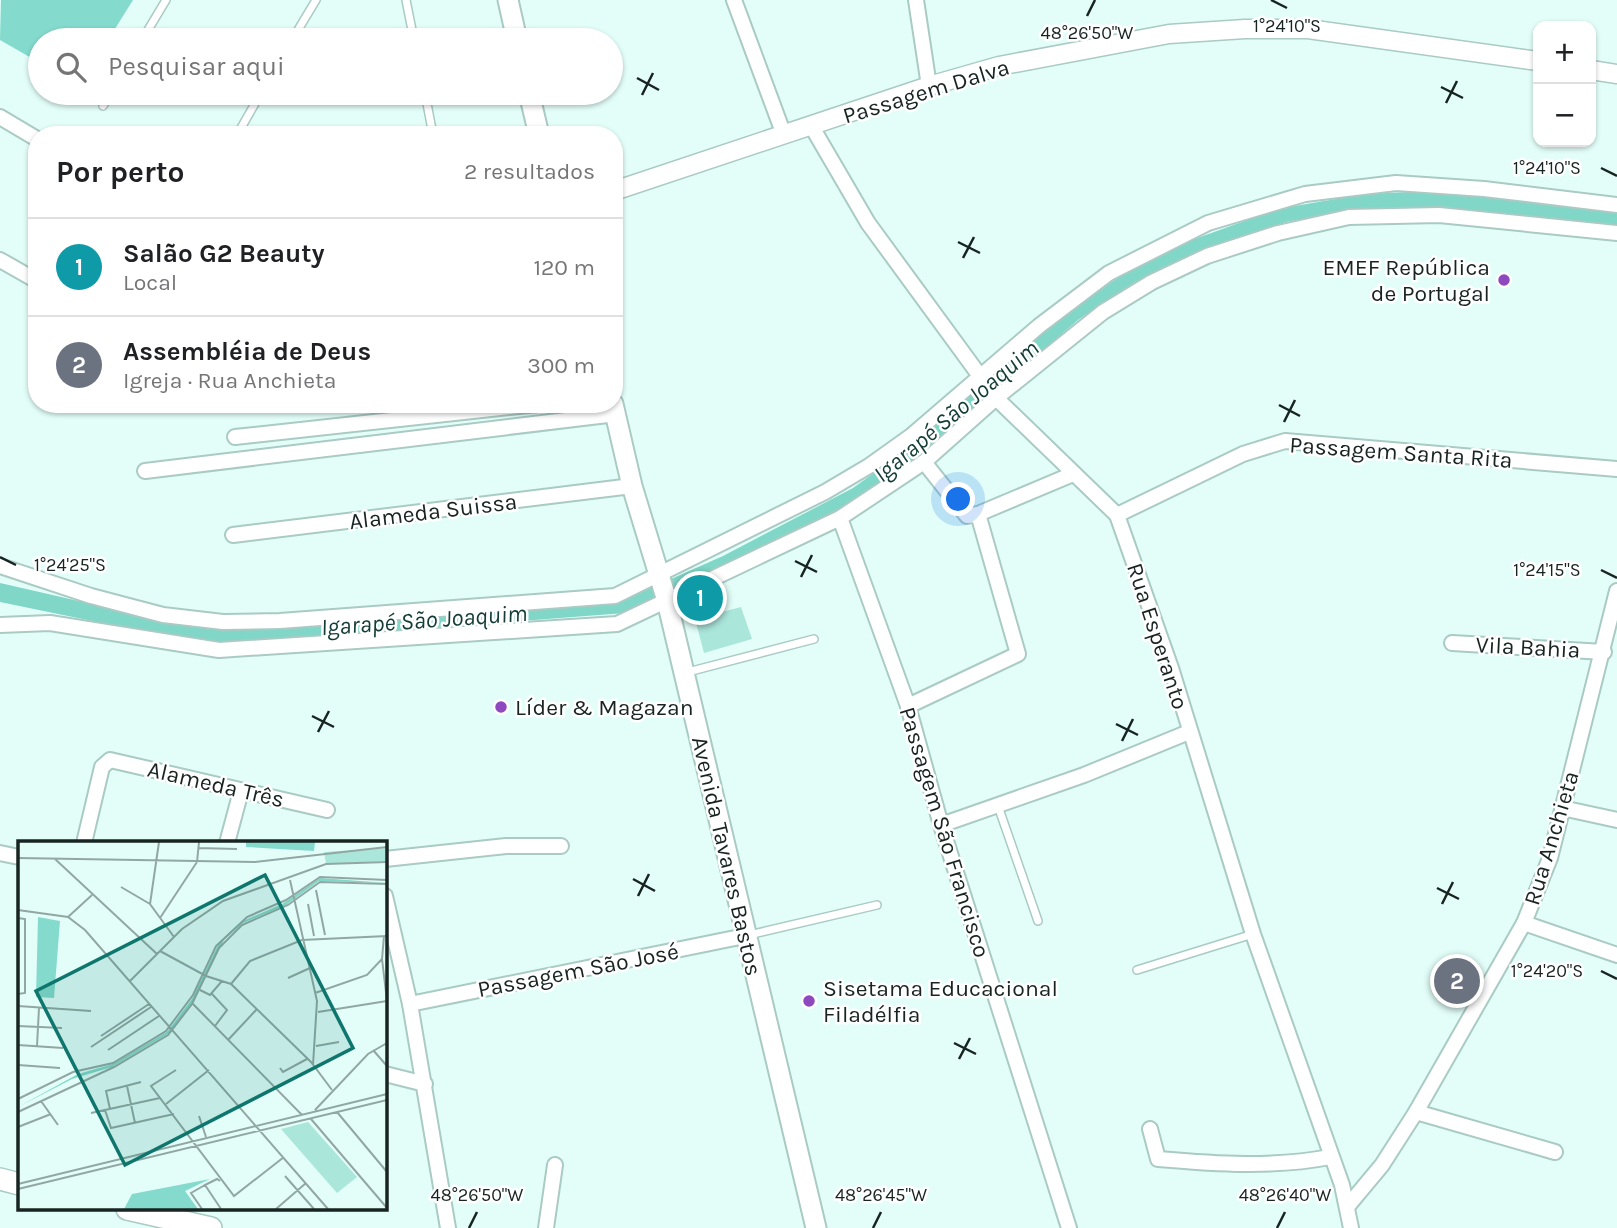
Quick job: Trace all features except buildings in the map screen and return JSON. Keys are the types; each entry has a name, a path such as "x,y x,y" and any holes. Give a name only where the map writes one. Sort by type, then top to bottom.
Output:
{"main road":[{"path":"508,0 514,28"},
{"path":"532,105 537,126"},
{"name":"Avenida Tavares Bastos","path":"616,413 632,486 663,588 684,673 816,1228"},
{"path":"0,1180 18,1184"},
{"path":"131,1210 211,1228"}],"street":[{"path":"734,0 784,135"},
{"path":"916,0 929,86"},
{"name":"Passagem Dalva","path":"623,188 929,86 999,66 1169,34 1245,29 1308,29 1533,60"},
{"path":"1596,71 1617,74"},
{"path":"0,117 28,134"},
{"name":"Rua Esperanto","path":"812,127 868,223 994,396 1117,515 1171,668 1254,933 1347,1207 1351,1228"},
{"path":"0,625 50,623 219,650 617,624 663,588 869,466 981,379 1068,303 1129,262 1208,223 1280,200 1332,190 1396,183 1471,187 1617,205"},
{"path":"0,566 91,596 163,615 223,622 279,621 615,596 663,588 841,518 924,461 994,396 1103,312 1152,282 1207,256 1278,233 1349,217 1439,215 1617,233"},
{"path":"0,260 28,276"},
{"path":"235,437 455,413"},
{"path":"145,471 585,413"},
{"name":"Passagem Santa Rita","path":"1117,515 1243,454 1285,441 1617,468"},
{"path":"924,461 968,516 1073,474"},
{"name":"Alameda Suissa","path":"233,535 632,486"},
{"path":"908,706 1018,654 978,514"},
{"name":"Passagem São Francisco","path":"841,518 908,706 941,825 1069,1228"},
{"name":"Rua Anchieta","path":"1347,1207 1370,1181 1416,1112 1524,923 1550,858 1604,652 1617,590"},
{"name":"Vila Bahia","path":"1452,643 1604,652"},
{"path":"941,825 1189,732"},
{"name":"Alameda Três","path":"85,841 106,761 110,760 327,810"},
{"path":"228,841 241,791"},
{"path":"1562,808 1617,820"},
{"path":"387,859 506,846 561,846"},
{"path":"0,852 18,857"},
{"path":"387,913 392,955 410,1004 448,1228"},
{"path":"1524,923 1617,955"},
{"name":"Passagem São José","path":"410,1004 745,936"},
{"path":"387,1074 425,1084"},
{"path":"1416,1112 1555,1152"},
{"path":"1150,1129 1158,1159 1233,1165 1292,1164 1330,1157"},
{"path":"546,1228 555,1165"}],"lane":[{"path":"149,28 166,0"},
{"path":"299,28 316,0"},
{"path":"406,0 412,28"},
{"path":"242,126 254,105"},
{"path":"427,105 431,126"},
{"path":"684,673 814,639"},
{"path":"998,805 1038,921"},
{"path":"745,936 877,905"},
{"path":"1137,970 1254,933"}],"shaded area":[{"path":"1,0 133,0 116,28 28,28 28,56 0,40"},
{"path":"741,607 752,639 704,653 695,619"}],"water":[{"name":"Igarapé São Joaquim","path":"1432,191 1487,195 1617,212 1617,227 1453,208 1356,208 1286,222 1202,249 1135,282 1078,320 910,465 842,511 625,613 209,645 0,602 0,583 166,621 225,628 621,601 723,556 853,488 914,444 1034,337 1130,270 1175,246 1278,209 1364,194"}],"place":[{"name":"EMEF República de Portugal","path":"1504,280"},
{"name":"Salão G2 Beauty","path":"700,598"},
{"name":"Líder & Magazan","path":"501,707"},
{"name":"Assembléia de Deus","path":"1457,981"},
{"name":"Sisetama Educacional Filadélfia","path":"809,1001"}]}
